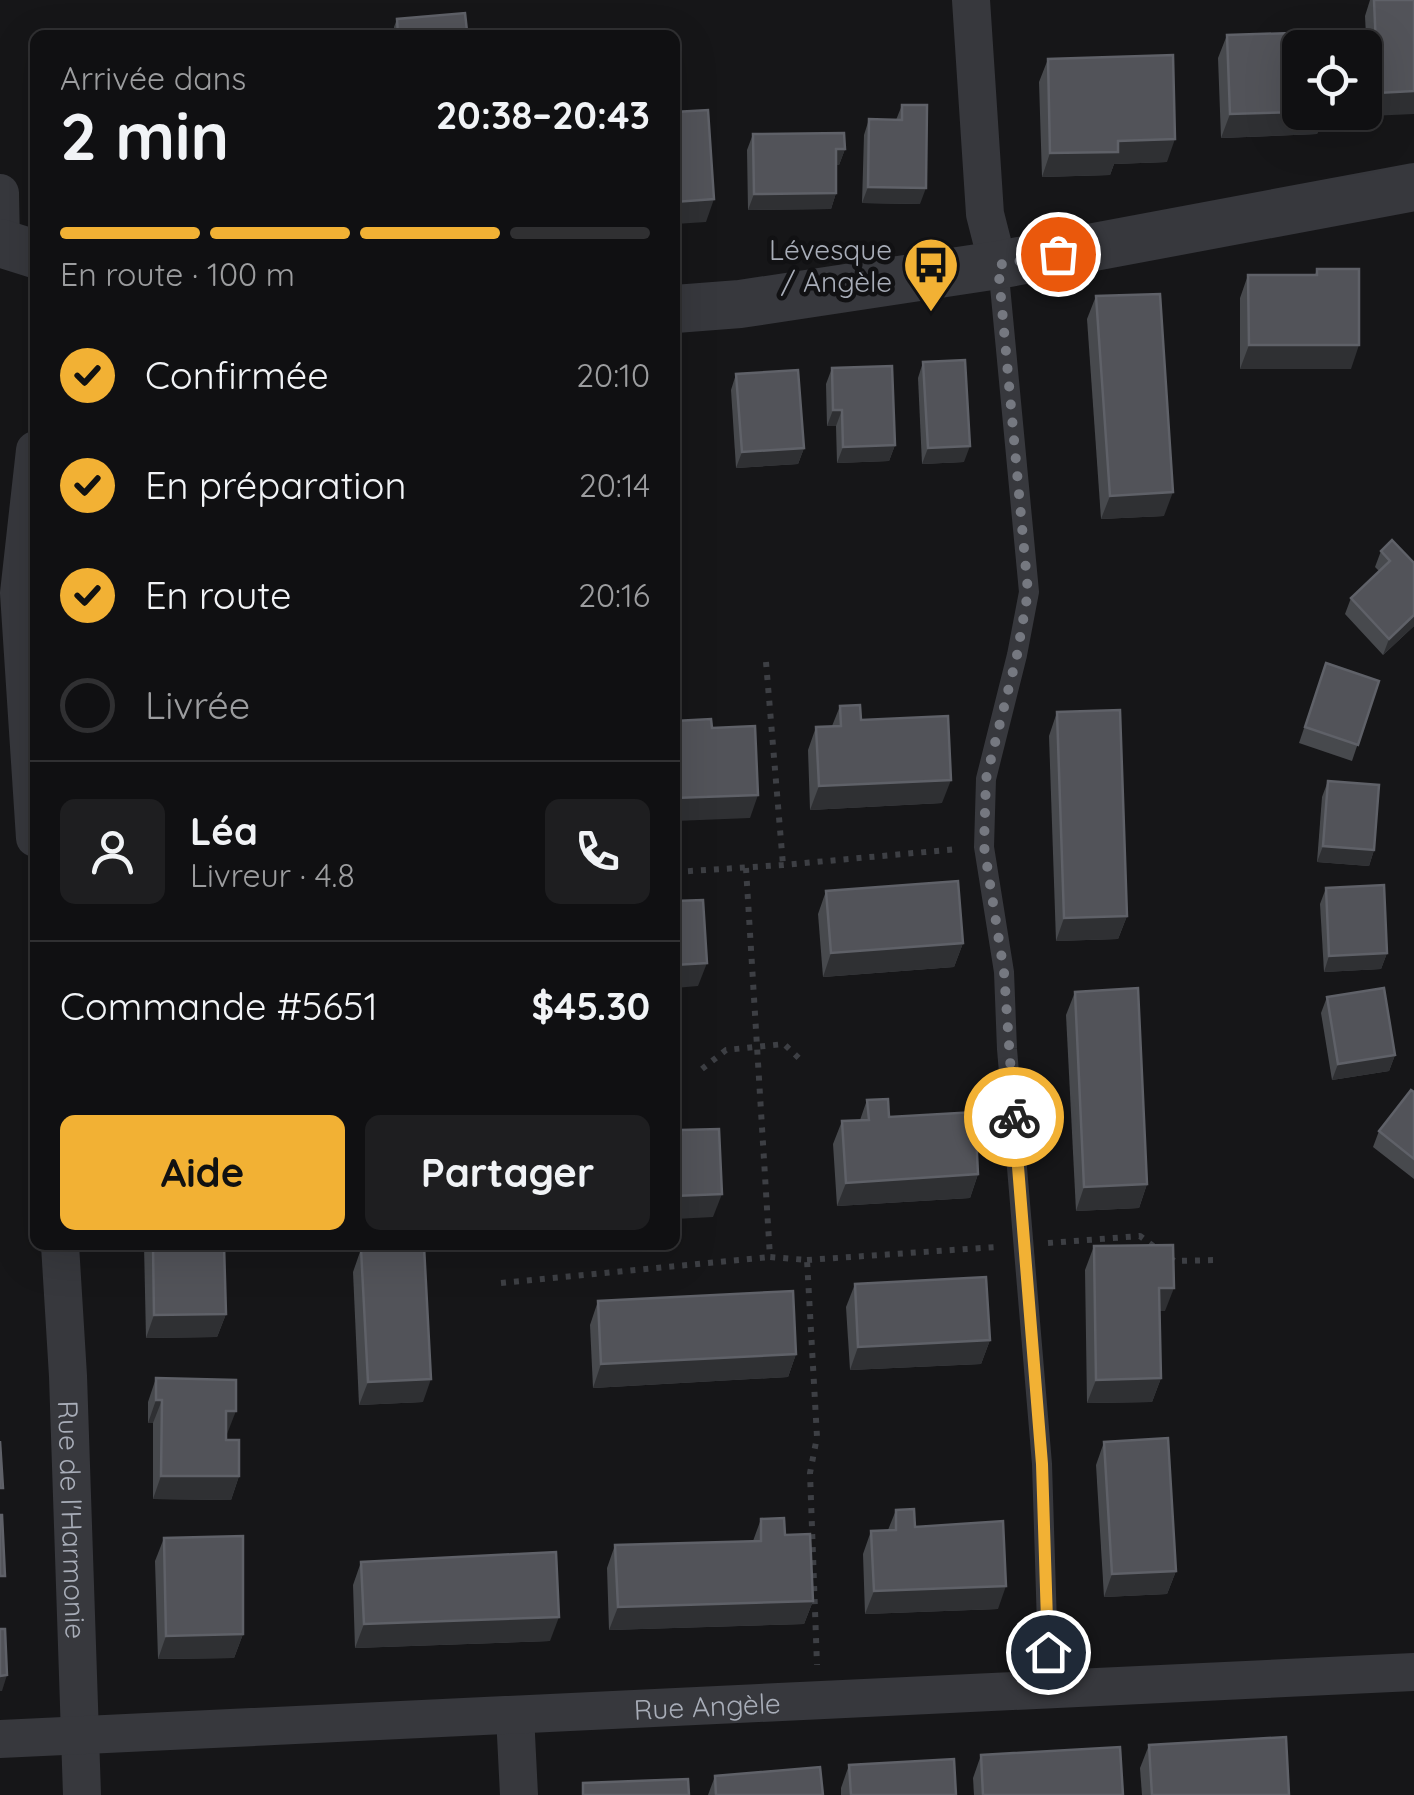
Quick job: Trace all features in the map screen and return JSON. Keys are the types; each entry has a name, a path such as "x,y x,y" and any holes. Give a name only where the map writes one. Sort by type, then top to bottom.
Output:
{"street":[{"path":"971,0 985,214 998,265"},
{"path":"680,309 740,304 998,265 1414,186"},
{"path":"0,193 0,243 30,252"},
{"path":"30,479 10,593 30,789"},
{"name":"Rue de l'Harmonie","path":"60,1250 82,1795"},
{"name":"Rue Angèle","path":"0,1739 1414,1672"},
{"path":"515,1715 519,1795"}],"lane":[{"path":"998,265 1028,592 1017,655 986,779 984,846 1004,972 1007,1049 1038,1404 1049,1690"}],"path":[{"path":"766,662 783,865"},
{"path":"680,872 984,846"},
{"path":"746,868 770,1257"},
{"path":"702,1069 726,1050 784,1044 804,1063"},
{"path":"501,1284 770,1257 807,1260 817,1437 810,1472 818,1701"}],"building":[{"path":"1374,0 1414,0 1414,91 1382,93 1382,30 1375,30"},
{"path":"465,13 467,30 398,30 397,19"},
{"path":"1282,33 1282,113 1230,114 1227,35"},
{"path":"1173,55 1175,139 1118,141 1118,152 1050,153 1048,59"},
{"path":"902,105 927,105 926,188 868,187 869,119 902,120"},
{"path":"708,110 714,199 680,202 680,112"},
{"path":"844,133 845,149 836,149 836,193 754,194 753,134"},
{"path":"1317,269 1359,269 1359,345 1249,345 1248,275 1317,275"},
{"path":"1160,294 1173,492 1110,496 1096,296"},
{"path":"965,360 970,446 928,448 923,362"},
{"path":"892,366 895,445 843,447 842,410 833,410 832,368"},
{"path":"798,370 804,448 742,452 736,374"},
{"path":"1392,540 1414,563 1414,615 1389,639 1351,598 1390,561 1381,551"},
{"path":"1326,663 1379,681 1358,745 1305,727"},
{"path":"860,705 861,720 948,716 951,780 819,786 816,727 841,726 840,706"},
{"path":"1120,710 1127,916 1064,918 1057,712"},
{"path":"711,719 712,728 755,726 758,795 680,798 680,721"},
{"path":"1328,781 1379,785 1374,850 1323,846"},
{"path":"958,881 963,943 831,953 826,891"},
{"path":"1384,885 1387,953 1329,956 1326,888"},
{"path":"703,900 707,963 680,965 680,901"},
{"path":"1138,988 1147,1184 1084,1187 1075,992"},
{"path":"1384,988 1395,1055 1338,1064 1327,997"},
{"path":"1411,1090 1414,1092 1414,1159 1379,1131"},
{"path":"888,1099 889,1117 975,1112 978,1174 846,1183 842,1121 869,1120 867,1100"},
{"path":"719,1129 722,1194 680,1196 681,1130"},
{"path":"1173,1245 1174,1288 1159,1288 1161,1378 1096,1380 1094,1246"},
{"path":"153,1250 224,1250 226,1314 154,1315"},
{"path":"361,1250 424,1250 431,1379 368,1382"},
{"path":"986,1277 990,1340 858,1347 855,1284"},
{"path":"793,1291 796,1354 601,1364 598,1301"},
{"path":"156,1378 236,1380 236,1411 226,1411 226,1440 239,1440 239,1476 161,1476 162,1400 156,1400"},
{"path":"1168,1438 1176,1571 1112,1574 1104,1442"},
{"path":"0,1441 3,1488 0,1488"},
{"path":"914,1509 915,1527 1003,1521 1006,1586 874,1591 871,1531 896,1530 896,1510"},
{"path":"2,1515 5,1576 0,1576"},
{"path":"784,1518 785,1535 810,1534 813,1601 618,1607 615,1545 761,1541 761,1519"},
{"path":"243,1536 243,1634 166,1636 164,1538"},
{"path":"556,1552 559,1617 364,1624 361,1562"},
{"path":"0,1629 5,1629 7,1675 0,1676"},
{"path":"1286,1737 1289,1795 1152,1795 1149,1745"},
{"path":"1120,1747 1123,1795 983,1795 981,1755"},
{"path":"954,1759 956,1795 851,1795 849,1765"},
{"path":"820,1767 823,1795 716,1795 715,1776"},
{"path":"688,1779 689,1795 583,1795 583,1783"}],"way so far":[{"path":"1014,1117 1004,972 984,846 986,779 1017,655 1028,592 998,265 1058,254"}],"place":[{"name":"Lévesque / Angèle","path":"931,314"}],"route":[{"path":"1014,1117 1042,1464 1048,1652"}]}
